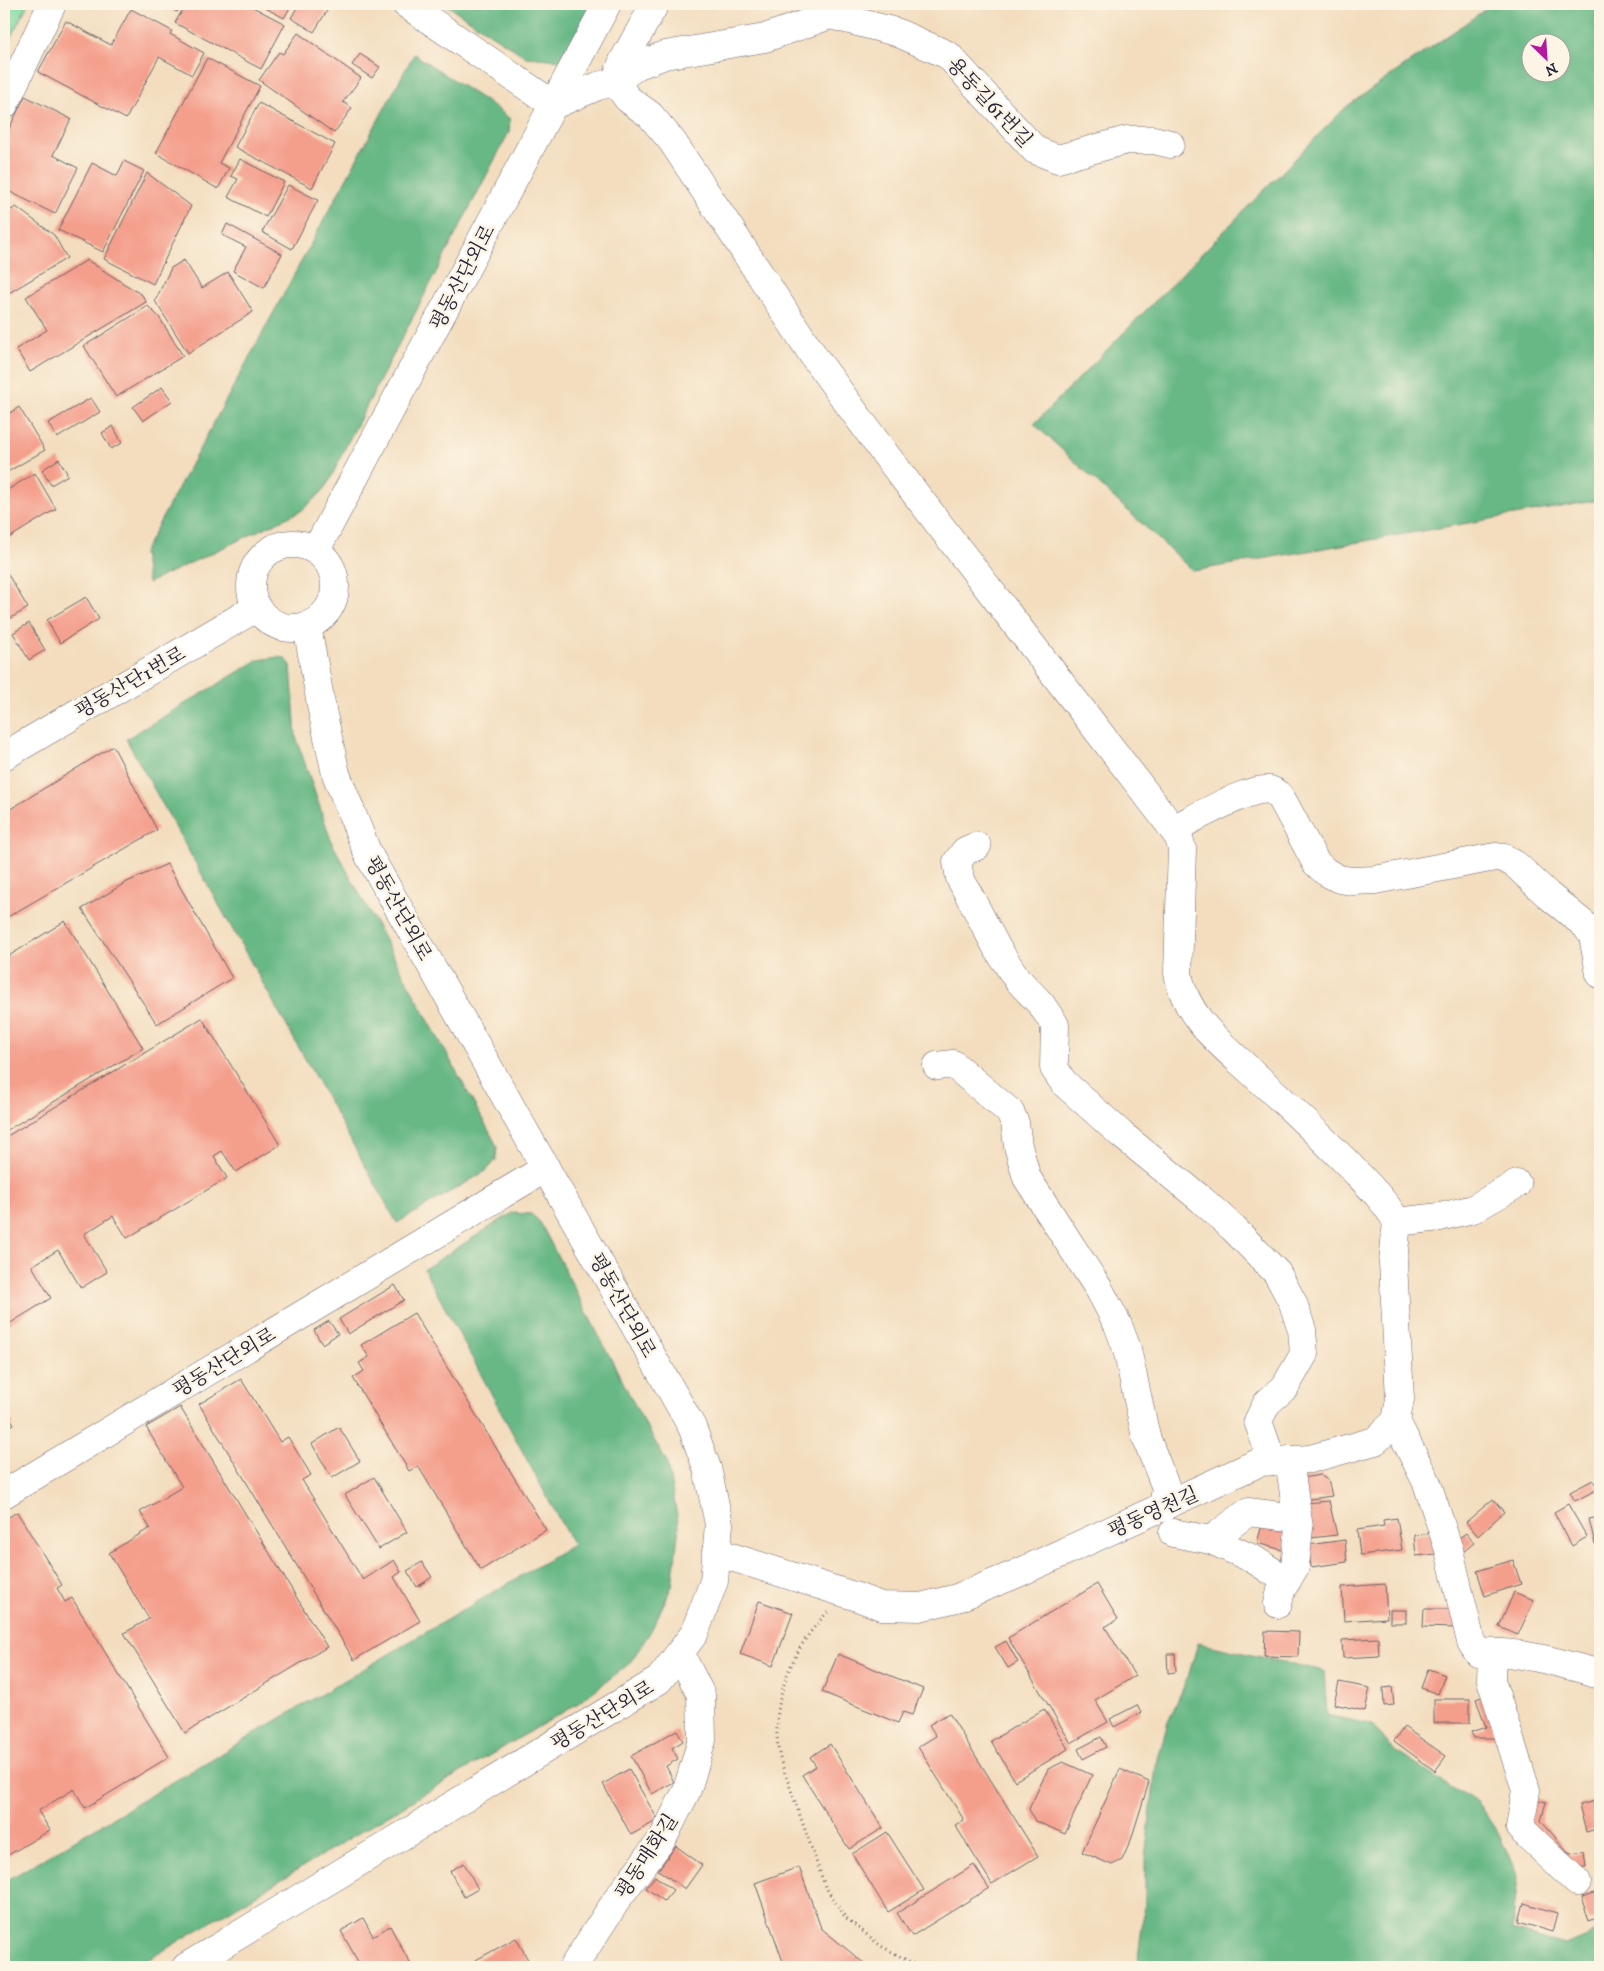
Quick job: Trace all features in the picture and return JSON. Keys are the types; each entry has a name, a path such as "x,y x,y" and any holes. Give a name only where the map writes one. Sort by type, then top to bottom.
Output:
{"street":[{"path":"4,105 52,4"},
{"path":"406,4 554,105 598,86 615,82"},
{"name":"평동산단외로","path":"316,550 607,4"},
{"path":"615,82 623,61 655,4"},
{"name":"용동길61번길","path":"615,82 636,66 665,55 765,38 830,14 896,32 948,55 1035,150 1058,159 1127,140 1154,140 1170,144"},
{"path":"615,82 628,98 650,115 672,141 814,358 882,450 1173,829 1182,849 1178,973 1180,988 1186,1002 1201,1025 1312,1128 1388,1206 1397,1222 1393,1262 1400,1399 1396,1421 1427,1483 1446,1542 1470,1642 1478,1653 1492,1652 1554,1661 1600,1674"},
{"path":"290,543 303,544 316,550 326,558 333,570 336,583 334,597 328,609 319,619 307,626 294,628 279,626 266,619 256,608 251,594 251,580 255,566 265,554 276,547 290,543"},
{"name":"평동산단1번로","path":"4,756 256,608"},
{"name":"평동산단외로","path":"186,1967 659,1680 694,1634 714,1581 719,1524 708,1468 692,1426 368,854 336,774 307,626"},
{"path":"1173,829 1256,790 1272,790 1279,794 1316,863 1326,872 1339,879 1352,881 1375,880 1495,857 1504,858 1516,865 1548,895 1586,926 1593,936 1600,974"},
{"path":"978,846 965,851 957,862 960,878 997,948 1017,979 1040,1004 1055,1025 1054,1068 1064,1083 1122,1135 1202,1200 1233,1228 1277,1273 1293,1303 1302,1330 1304,1354 1285,1387 1267,1403 1258,1421 1281,1461 1299,1528 1295,1567 1282,1592 1253,1559 1210,1540 1174,1533"},
{"path":"937,1066 954,1064 1010,1112 1015,1123 1018,1146 1027,1178 1100,1289 1118,1325 1127,1349 1146,1437 1166,1488 1163,1508"},
{"name":"평동산단외로","path":"4,1494 546,1168"},
{"path":"1397,1222 1440,1217 1467,1211 1517,1184"},
{"name":"평동영천길","path":"716,1552 881,1606 920,1607 957,1598 1016,1574 1260,1462 1310,1459 1375,1441 1396,1421"},
{"path":"1210,1540 1248,1512 1297,1518"},
{"path":"1492,1652 1491,1680 1526,1790 1520,1828 1577,1882"},
{"name":"평동매화길","path":"573,1967 620,1895 663,1838 687,1790 702,1740 701,1695 680,1653"}],"path":[{"path":"858,1597 830,1610 819,1621 788,1671 780,1700 776,1743 780,1762 825,1886 845,1917 873,1940 920,1967"}],"green space":[{"path":"4,4 28,4 4,50"},
{"path":"445,4 593,4 561,60 526,57"},
{"path":"1493,4 1600,4 1600,500 1193,571 1034,424 1346,107"},
{"path":"414,54 510,119 509,132 330,480 321,493 301,511 148,583 143,553"},
{"path":"277,657 285,658 291,665 296,737 332,843 497,1146 496,1160 486,1171 397,1223 126,739 258,660"},
{"path":"512,1213 531,1214 540,1222 667,1463 679,1526 672,1586 651,1631 629,1664 577,1704 136,1967 4,1967 4,1882 573,1545 424,1269"},
{"path":"1198,1643 1324,1671 1327,1715 1373,1725 1392,1749 1477,1802 1500,1836 1518,1877 1512,1930 1565,1945 1600,1930 1600,1967 1137,1967 1145,1903 1145,1859 1156,1766 1168,1722 1188,1677"}],"building":[{"path":"162,4 182,4 177,12"},
{"path":"186,4 247,4 285,24 261,69 175,23"},
{"path":"258,4 292,4 284,18"},
{"path":"299,4 331,4 314,32 291,18"},
{"path":"131,9 172,31 170,34 204,53 192,75 159,57 126,119 38,72 66,21 111,45"},
{"path":"298,33 361,78 343,102 352,108 334,133 259,80 279,52 283,54"},
{"path":"360,54 380,67 372,78 352,65"},
{"path":"207,58 260,86 219,163 229,168 218,189 156,153"},
{"path":"25,96 71,119 53,155 78,168 55,214 4,189 4,139"},
{"path":"259,103 335,144 312,188 235,147"},
{"path":"240,159 284,182 266,217 228,197 238,179 231,176"},
{"path":"124,161 144,171 103,252 58,230 92,163 117,176"},
{"path":"147,173 191,206 153,284 104,259"},
{"path":"288,185 318,200 292,249 262,232"},
{"path":"16,207 54,235 67,258 4,296 4,214"},
{"path":"227,224 282,254 264,288 233,271 246,247 222,235"},
{"path":"87,260 142,295 146,302 30,372 16,349 47,330 26,297"},
{"path":"184,260 202,288 228,272 253,312 188,353 155,301 171,268"},
{"path":"148,306 159,317 183,356 116,397 84,346"},
{"path":"162,387 172,401 143,421 133,407"},
{"path":"91,398 100,412 57,438 48,423"},
{"path":"19,407 45,450 4,474 4,417"},
{"path":"113,426 122,443 111,449 102,433"},
{"path":"59,459 68,475 51,485 42,470"},
{"path":"35,473 56,509 4,541 4,492"},
{"path":"4,568 28,608 4,622"},
{"path":"86,597 99,619 60,643 47,620"},
{"path":"29,623 45,650 29,660 13,633"},
{"path":"113,746 157,830 4,919 4,813"},
{"path":"167,864 232,978 157,1024 82,909 125,883"},
{"path":"65,921 143,1048 4,1132 4,959"},
{"path":"202,1018 280,1145 236,1172 222,1151 214,1156 227,1178 127,1238 113,1216 84,1234 107,1272 81,1288 58,1250 32,1266 51,1298 4,1327 4,1138"},
{"path":"395,1285 404,1300 348,1334 339,1319"},
{"path":"414,1313 546,1530 481,1570 418,1466 409,1471 353,1378 364,1371 359,1363 369,1357 361,1345"},
{"path":"329,1321 338,1334 322,1344 314,1330"},
{"path":"241,1379 280,1442 288,1437 311,1475 302,1480 363,1580 394,1560 401,1572 394,1577 420,1621 354,1660 199,1404"},
{"path":"4,1407 14,1424 4,1430"},
{"path":"180,1407 327,1647 185,1733 124,1633 149,1619 109,1553 150,1528 140,1512 182,1487 146,1427"},
{"path":"339,1427 360,1461 332,1478 312,1444"},
{"path":"1321,1475 1328,1479 1332,1496 1303,1500 1301,1478"},
{"path":"374,1477 407,1532 379,1549 345,1495"},
{"path":"1593,1480 1598,1489 1575,1501 1570,1492"},
{"path":"1493,1499 1504,1512 1478,1536 1466,1522"},
{"path":"1329,1501 1337,1535 1310,1538 1306,1503"},
{"path":"1568,1504 1587,1537 1572,1546 1554,1512"},
{"path":"17,1512 62,1585 57,1588 65,1602 72,1598 169,1757 85,1808 74,1789 38,1811 50,1830 5,1857 4,1520"},
{"path":"1600,1517 1600,1543 1595,1544 1589,1519"},
{"path":"1397,1518 1402,1550 1360,1555 1357,1530 1384,1526 1383,1520"},
{"path":"1262,1525 1291,1533 1286,1551 1257,1543"},
{"path":"1434,1533 1436,1554 1416,1556 1414,1535"},
{"path":"1466,1533 1474,1543 1463,1552 1455,1541"},
{"path":"1345,1540 1347,1562 1311,1567 1308,1545"},
{"path":"1513,1560 1521,1584 1485,1596 1477,1571"},
{"path":"422,1562 432,1577 417,1587 407,1571"},
{"path":"1097,1584 1118,1619 1105,1627 1135,1676 1095,1700 1108,1722 1071,1743 1008,1638"},
{"path":"1385,1584 1387,1618 1344,1621 1342,1587"},
{"path":"1514,1592 1534,1600 1518,1635 1499,1627"},
{"path":"759,1601 793,1613 773,1666 740,1654"},
{"path":"1424,1609 1456,1609 1456,1628 1423,1627"},
{"path":"1390,1610 1406,1610 1406,1623 1390,1623"},
{"path":"1265,1631 1299,1632 1298,1657 1264,1656"},
{"path":"1378,1638 1379,1656 1343,1658 1342,1640"},
{"path":"1006,1641 1018,1662 1008,1668 995,1647"},
{"path":"838,1654 923,1689 912,1715 903,1712 898,1723 822,1692"},
{"path":"1167,1654 1175,1654 1176,1672 1168,1673"},
{"path":"1428,1669 1445,1675 1438,1694 1421,1688"},
{"path":"1339,1682 1370,1688 1365,1711 1334,1704"},
{"path":"1392,1687 1394,1705 1384,1706 1383,1688"},
{"path":"1487,1695 1503,1738 1474,1738 1471,1732 1486,1727 1476,1699"},
{"path":"1434,1699 1470,1699 1470,1723 1434,1723"},
{"path":"1137,1705 1141,1713 1114,1727 1110,1719"},
{"path":"1044,1709 1068,1749 1015,1781 991,1741"},
{"path":"949,1713 1038,1856 992,1884 955,1825 964,1820 918,1747 936,1736 929,1725"},
{"path":"1404,1727 1446,1756 1435,1771 1394,1741"},
{"path":"677,1730 683,1741 672,1748 678,1759 666,1766 674,1782 652,1794 631,1756"},
{"path":"1101,1737 1106,1747 1083,1759 1078,1749"},
{"path":"830,1744 883,1828 849,1849 802,1775 816,1766 810,1757"},
{"path":"1063,1762 1092,1775 1065,1834 1035,1821 1029,1809 1048,1769"},
{"path":"629,1769 658,1820 631,1835 603,1784"},
{"path":"1120,1769 1149,1782 1131,1840 1122,1860 1112,1865 1082,1852"},
{"path":"1532,1798 1546,1802 1541,1821 1570,1854 1584,1852 1586,1867 1569,1867 1526,1828"},
{"path":"1600,1800 1600,1828 1586,1832 1579,1805"},
{"path":"887,1832 924,1890 888,1912 852,1854"},
{"path":"676,1846 702,1865 685,1889 658,1870"},
{"path":"464,1863 478,1889 464,1897 450,1871"},
{"path":"974,1865 989,1888 912,1936 897,1913"},
{"path":"799,1867 821,1928 866,1965 861,1967 785,1967 755,1883"},
{"path":"655,1876 673,1890 664,1901 646,1888"},
{"path":"1600,1891 1600,1917 1589,1921 1581,1897"},
{"path":"1524,1903 1557,1913 1552,1932 1519,1922"},
{"path":"363,1918 373,1936 390,1926 412,1967 361,1967 341,1931"},
{"path":"516,1938 532,1967 463,1967"}]}
